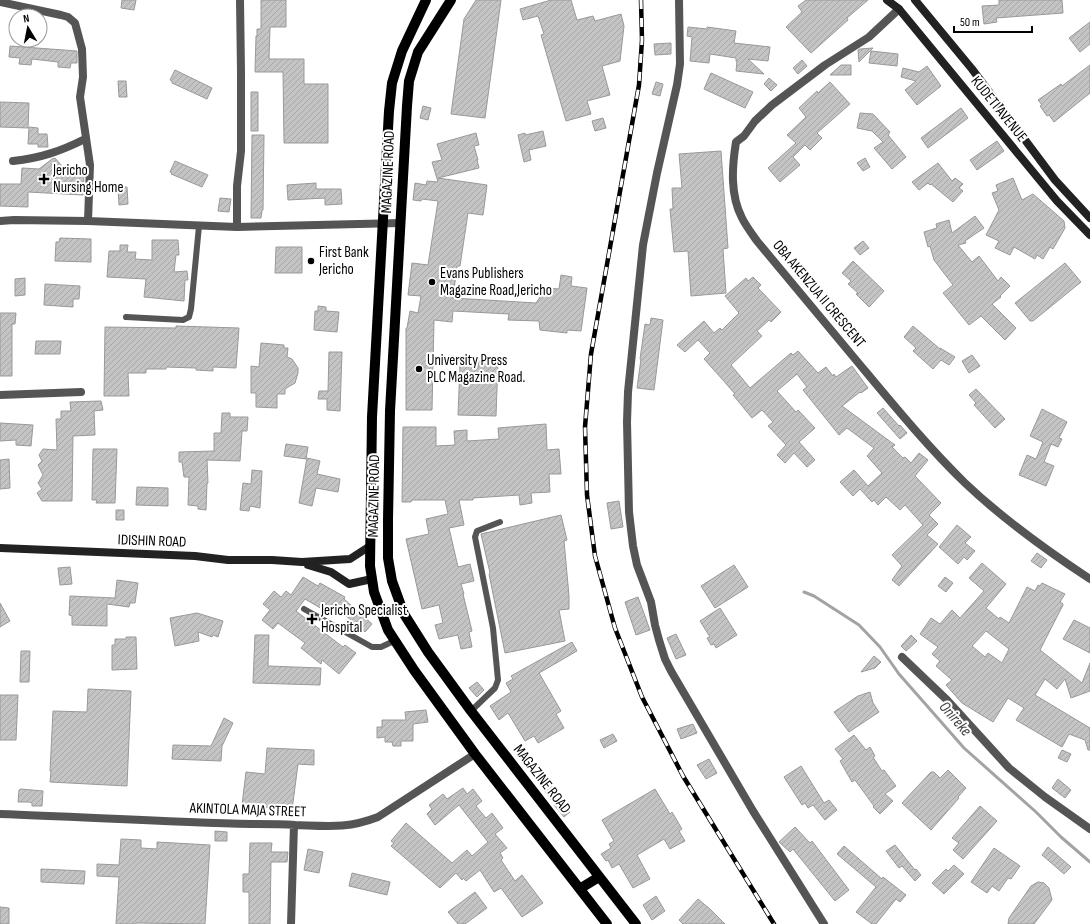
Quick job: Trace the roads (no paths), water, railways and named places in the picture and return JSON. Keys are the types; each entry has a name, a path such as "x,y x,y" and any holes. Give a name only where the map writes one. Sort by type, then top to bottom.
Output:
{"main road":[{"name":"MAGAZINE ROAD","path":"426,0 402,51 392,83 387,129 372,417 370,546 372,579 382,614 394,641 475,754 581,888 607,924"},
{"name":"MAGAZINE ROAD","path":"452,0 418,52 409,81 402,169 401,223 390,411 388,520 389,564 393,586 404,614 428,652 471,711 636,924"},
{"name":"KUDETI AVENUE","path":"887,0 899,9 1057,201 1090,235"},
{"name":"KUDETI AVENUE","path":"915,0 972,69 1056,180 1090,218"},
{"path":"302,562 350,559 370,546"},
{"name":"IDISHIN ROAD","path":"0,548 195,556 228,560 302,562"},
{"path":"302,562 331,572 349,584 372,579"},
{"path":"581,888 599,877"}],"street":[{"path":"238,227 237,186 241,151 240,0"},
{"path":"679,0 680,64 678,85 657,172 643,245 628,392 627,422 629,512 633,546 651,602 654,625 665,659 671,671 749,804 824,924"},
{"path":"0,2 61,14 68,17 75,23 82,49 83,77 80,97 90,165 88,221"},
{"name":"OBA AKENZUA II CRESCENT","path":"899,9 869,37 826,65 772,105 755,121 744,136 736,142 733,176 735,198 741,217 757,241 886,397 943,460 977,493 1020,530 1090,579"},
{"path":"13,161 37,158 52,154 85,139"},
{"path":"0,222 14,220 88,221 238,227 401,223"},
{"path":"0,395 81,392"},
{"path":"902,657 947,700 1009,768 1045,797 1090,829"},
{"name":"AKINTOLA MAJA STREET","path":"0,814 142,821 328,827 363,823 391,810 475,754"},
{"path":"291,924 294,825"}],"lane":[{"path":"126,317 183,320 189,317 199,226"},
{"path":"471,711 494,688 498,680 493,628 475,537 478,531 500,522"},
{"path":"304,608 372,647 378,647 394,641"}],"waterway":[{"name":"Onireke","path":"804,592 814,596 859,625 880,647 899,674 964,748 1090,862"}],"railway":[{"path":"641,0 642,40 639,85 591,354 585,427 587,495 595,556 615,628 642,697 683,776 774,924"}],"place":[{"name":"Jericho Nursing Home","path":"44,179"},
{"name":"First Bank Jericho","path":"311,261"},
{"name":"Evans Publishers Magazine Road,Jericho","path":"432,282"},
{"name":"University Press PLC Magazine Road.","path":"419,369"},
{"name":"Jericho Specialist Hospital","path":"312,619"}]}
